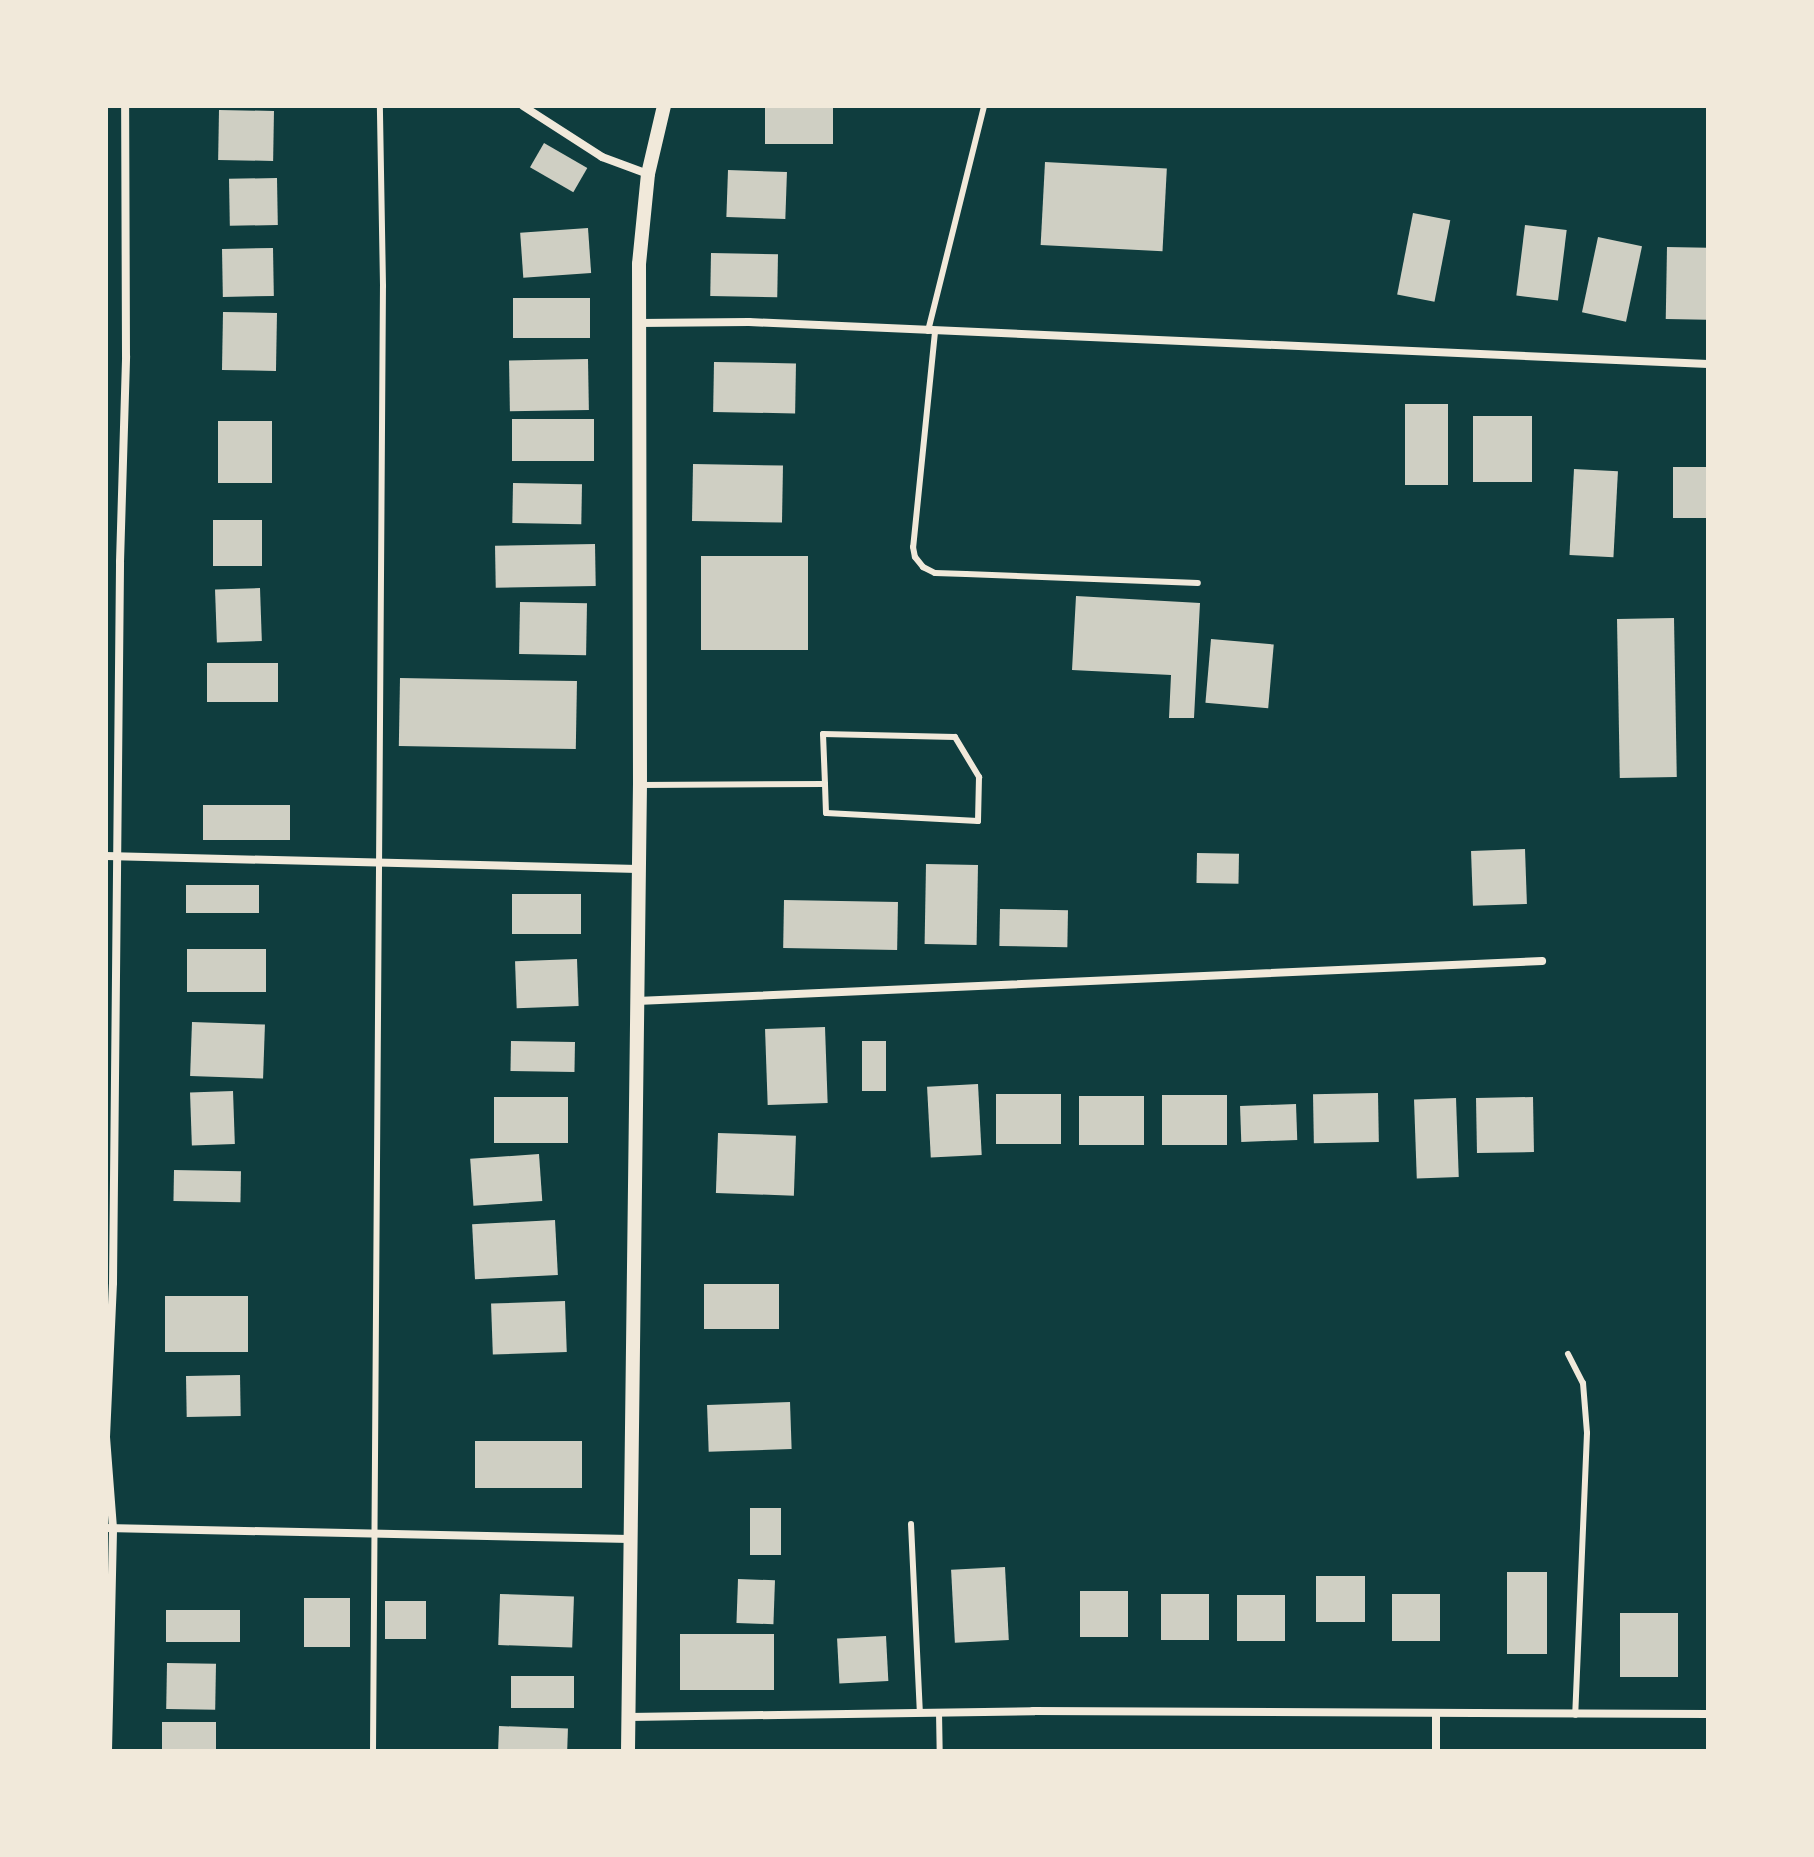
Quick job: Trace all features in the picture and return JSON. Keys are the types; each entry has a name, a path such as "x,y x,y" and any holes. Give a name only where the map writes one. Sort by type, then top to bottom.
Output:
{"street":[{"path":"108,1751 110,1528 106,1437 113,1283 120,562 126,356 125,106"},
{"path":"523,106 602,157 648,174"},
{"path":"628,1751 640,785 638,323 640,238 648,174 664,106"},
{"path":"638,323 749,322 1708,364"},
{"path":"106,856 638,869"},
{"path":"637,1001 1542,961"},
{"path":"110,1528 630,1539"},
{"path":"628,1717 920,1712 1708,1714"},
{"path":"1436,1715 1436,1751"}],"lane":[{"path":"373,1751 383,302 380,106"},
{"path":"984,106 931,332 913,547 923,567 935,573 1198,583"},
{"path":"823,734 955,737 979,777 978,821 826,813 825,784 823,734"},
{"path":"640,785 825,784"},
{"path":"1568,1354 1583,1383 1587,1433 1575,1715"},
{"path":"911,1524 920,1712"},
{"path":"939,1712 940,1751"}],"building":[{"path":"765,106 833,106 833,144 765,144"},
{"path":"219,110 274,111 273,161 218,160"},
{"path":"544,143 587,168 573,192 530,167"},
{"path":"1045,162 1167,168 1162,251 1041,245"},
{"path":"728,170 787,172 785,219 726,217"},
{"path":"277,178 278,225 230,226 229,179"},
{"path":"1413,213 1450,220 1434,302 1397,294"},
{"path":"1525,225 1567,230 1558,301 1516,295"},
{"path":"588,228 591,273 523,278 520,233"},
{"path":"1598,237 1642,246 1626,322 1582,312"},
{"path":"1667,247 1708,248 1707,320 1666,319"},
{"path":"273,248 274,296 223,297 222,249"},
{"path":"711,253 778,254 777,297 710,296"},
{"path":"513,298 590,298 590,338 513,338"},
{"path":"223,312 277,313 276,371 222,370"},
{"path":"588,359 589,410 510,411 509,360"},
{"path":"714,362 796,363 795,413 713,412"},
{"path":"1405,404 1448,404 1448,485 1405,485"},
{"path":"1473,416 1532,416 1532,482 1473,482"},
{"path":"512,419 594,419 594,461 512,461"},
{"path":"218,421 272,421 272,483 218,483"},
{"path":"693,464 783,466 782,523 692,521"},
{"path":"1673,467 1708,467 1708,518 1673,518"},
{"path":"1574,469 1618,471 1613,557 1569,555"},
{"path":"513,483 582,484 581,524 512,523"},
{"path":"213,520 262,520 262,566 213,566"},
{"path":"595,544 596,586 496,588 495,546"},
{"path":"701,556 808,556 808,650 701,650"},
{"path":"260,588 262,641 217,643 215,590"},
{"path":"1076,596 1200,603 1194,718 1169,718 1171,675 1072,670"},
{"path":"520,602 587,603 586,655 519,654"},
{"path":"1674,618 1677,777 1620,778 1617,619"},
{"path":"1211,639 1274,644 1268,708 1205,703"},
{"path":"207,663 278,663 278,702 207,702"},
{"path":"400,678 577,681 576,749 399,746"},
{"path":"203,805 290,805 290,840 203,840"},
{"path":"1525,849 1527,904 1473,906 1471,851"},
{"path":"1197,853 1239,854 1238,884 1196,883"},
{"path":"926,864 978,865 977,945 925,944"},
{"path":"186,885 259,885 259,913 186,913"},
{"path":"512,894 581,894 581,934 512,934"},
{"path":"784,900 898,902 897,950 783,948"},
{"path":"1000,909 1068,910 1067,947 999,946"},
{"path":"187,949 266,949 266,992 187,992"},
{"path":"577,959 579,1006 517,1008 515,961"},
{"path":"192,1022 265,1025 263,1079 190,1076"},
{"path":"825,1027 828,1103 768,1105 765,1029"},
{"path":"511,1041 575,1042 574,1072 510,1071"},
{"path":"862,1041 886,1041 886,1091 862,1091"},
{"path":"978,1084 982,1155 931,1158 927,1087"},
{"path":"233,1091 235,1144 192,1145 190,1093"},
{"path":"1378,1093 1379,1142 1314,1143 1313,1094"},
{"path":"996,1094 1061,1094 1061,1144 996,1144"},
{"path":"1162,1095 1227,1095 1227,1145 1162,1145"},
{"path":"1079,1096 1144,1096 1144,1145 1079,1145"},
{"path":"494,1097 568,1097 568,1143 494,1143"},
{"path":"1533,1097 1534,1152 1477,1153 1476,1098"},
{"path":"1456,1098 1459,1177 1417,1178 1414,1099"},
{"path":"1296,1104 1297,1140 1241,1142 1240,1106"},
{"path":"718,1133 796,1136 794,1196 716,1193"},
{"path":"539,1154 542,1201 473,1206 470,1159"},
{"path":"174,1170 241,1171 240,1202 173,1201"},
{"path":"555,1220 558,1275 475,1279 472,1224"},
{"path":"704,1284 779,1284 779,1329 704,1329"},
{"path":"165,1296 248,1296 248,1352 165,1352"},
{"path":"565,1301 567,1352 493,1355 491,1304"},
{"path":"240,1375 241,1416 187,1417 186,1376"},
{"path":"790,1402 792,1449 709,1452 707,1405"},
{"path":"475,1441 582,1441 582,1488 475,1488"},
{"path":"750,1508 781,1508 781,1555 750,1555"},
{"path":"1005,1567 1009,1640 955,1643 951,1570"},
{"path":"1507,1572 1547,1572 1547,1654 1507,1654"},
{"path":"1316,1576 1365,1576 1365,1622 1316,1622"},
{"path":"738,1579 775,1580 773,1624 736,1623"},
{"path":"1080,1591 1128,1591 1128,1637 1080,1637"},
{"path":"500,1594 574,1597 572,1648 498,1645"},
{"path":"1161,1594 1209,1594 1209,1640 1161,1640"},
{"path":"1392,1594 1440,1594 1440,1641 1392,1641"},
{"path":"1237,1595 1285,1595 1285,1641 1237,1641"},
{"path":"304,1598 350,1598 350,1647 304,1647"},
{"path":"385,1601 426,1601 426,1639 385,1639"},
{"path":"166,1610 240,1610 240,1642 166,1642"},
{"path":"1620,1613 1678,1613 1678,1677 1620,1677"},
{"path":"680,1634 774,1634 774,1690 680,1690"},
{"path":"886,1636 888,1681 839,1684 837,1639"},
{"path":"167,1663 216,1664 215,1710 166,1709"},
{"path":"511,1676 574,1676 574,1708 511,1708"},
{"path":"162,1722 216,1722 216,1751 162,1751"},
{"path":"499,1726 568,1728 567,1751 498,1751"}]}
